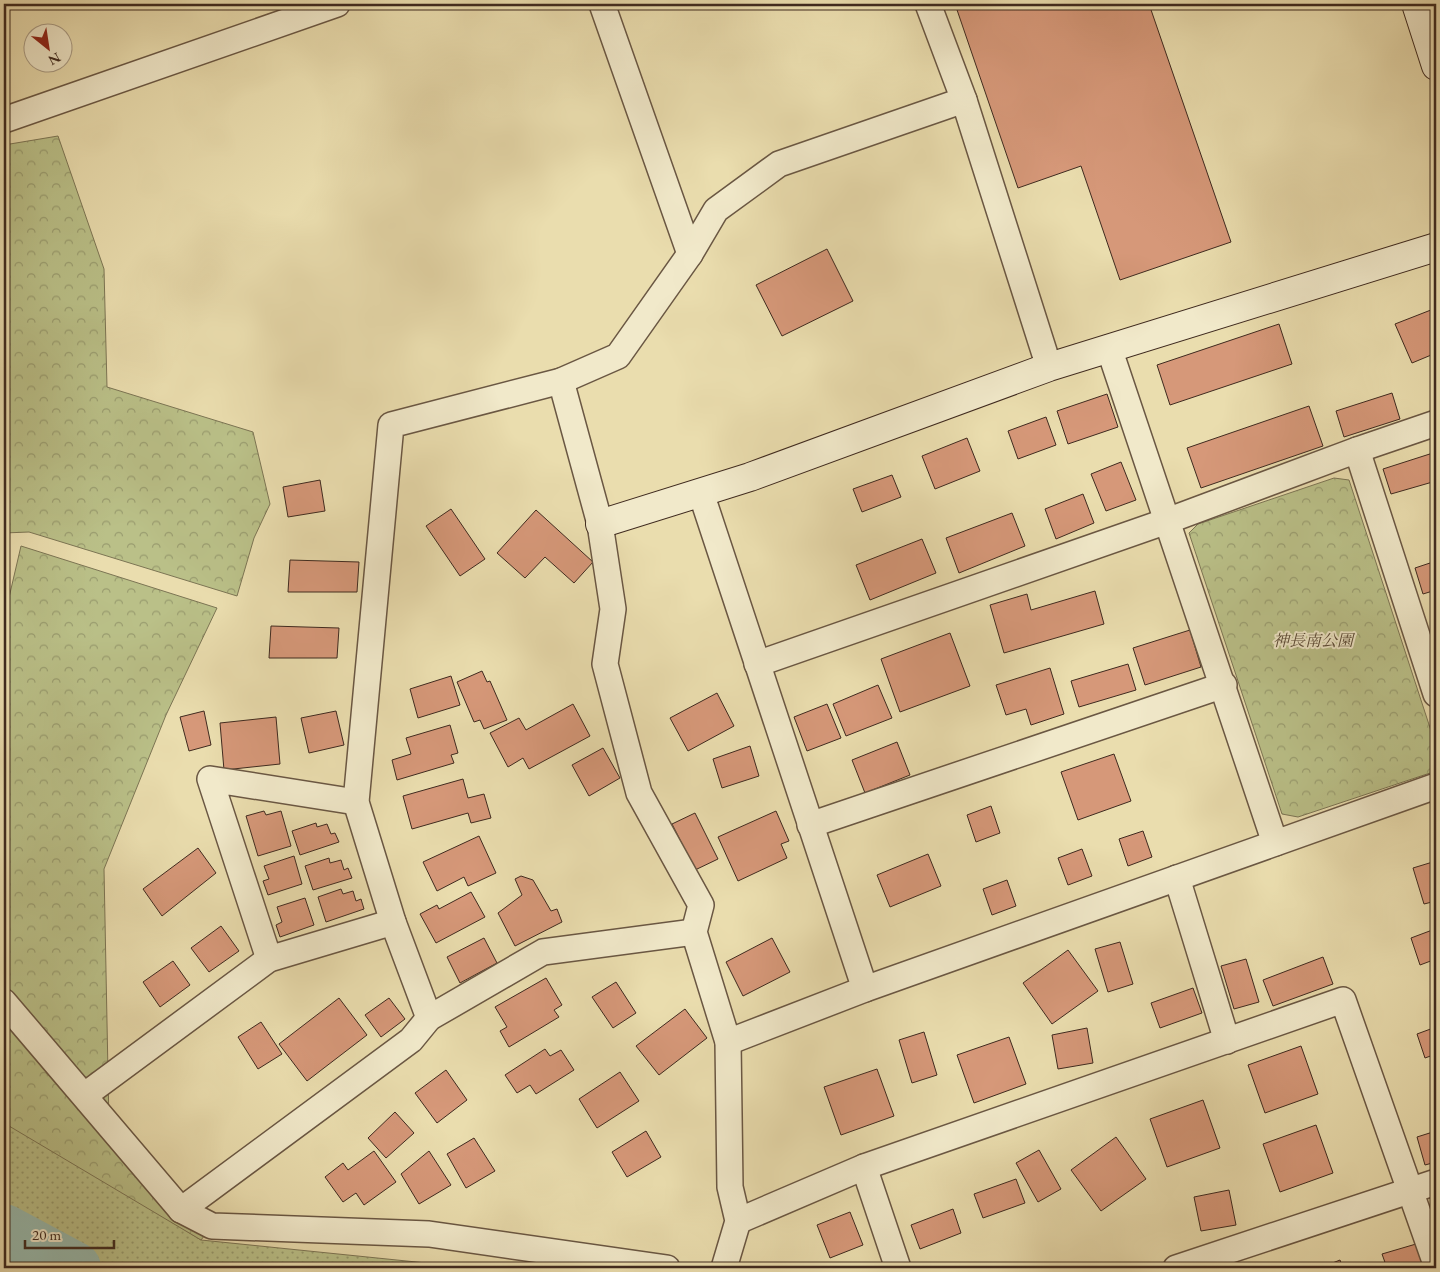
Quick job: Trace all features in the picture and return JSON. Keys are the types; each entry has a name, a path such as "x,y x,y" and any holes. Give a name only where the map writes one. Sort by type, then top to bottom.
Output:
{"street":[{"path":"4,120 338,4"},
{"path":"602,4 690,254"},
{"path":"928,4 964,100 1050,367"},
{"path":"1416,4 1436,66"},
{"path":"429,1018 393,922 356,802 391,425 561,381 618,356 690,254 716,210 779,164 964,100"},
{"path":"600,524 701,493 1050,367 1436,247"},
{"path":"1109,348 1224,685 1275,843"},
{"path":"561,381 600,524 613,609 606,664 639,793 701,906 694,932 728,1042 730,1187 738,1221 724,1268"},
{"path":"757,664 1167,521 1357,450 1436,423"},
{"path":"1357,450 1436,694"},
{"path":"701,493 865,989"},
{"path":"810,825 1224,685"},
{"path":"269,960 210,778 356,802"},
{"path":"728,1042 865,989 1436,786"},
{"path":"1178,878 1227,1041"},
{"path":"85,1096 269,960 393,922"},
{"path":"181,1210 410,1040 429,1018 543,952 694,932"},
{"path":"738,1221 864,1167 1344,1000 1436,1264"},
{"path":"4,1002 181,1210 212,1226 428,1234 667,1268"},
{"path":"864,1167 898,1268"},
{"path":"1179,1268 1436,1182"}],"green space":[{"path":"58,136 104,269 107,387 253,432 270,504 254,538 237,596 29,532 4,533 4,145"},
{"name":"神長南公園","path":"1334,478 1349,480 1436,746 1436,767 1430,773 1298,817 1282,814 1189,533 1198,524"},
{"path":"21,546 217,608 166,715 104,869 109,1124 212,1226 201,1240 4,1123 4,619"},
{"path":"4,1118 201,1240 475,1268 4,1268"}],"building":[{"path":"955,4 1149,4 1231,242 1120,280 1081,166 1018,188"},
{"path":"827,249 853,301 782,336 756,285"},
{"path":"1436,308 1436,353 1412,363 1395,324"},
{"path":"1279,324 1292,364 1170,405 1157,365"},
{"path":"1392,393 1400,419 1344,437 1336,411"},
{"path":"1107,394 1118,427 1068,444 1057,411"},
{"path":"1309,406 1323,446 1201,488 1187,448"},
{"path":"1046,417 1056,445 1018,459 1008,431"},
{"path":"967,438 980,471 935,489 922,456"},
{"path":"1436,452 1436,481 1391,494 1383,469"},
{"path":"1121,462 1136,500 1106,511 1091,474"},
{"path":"892,475 901,497 862,512 853,489"},
{"path":"320,480 325,511 288,517 283,487"},
{"path":"1083,494 1094,523 1056,539 1045,509"},
{"path":"451,509 485,559 460,576 426,526"},
{"path":"536,510 593,562 574,583 545,557 525,578 497,553"},
{"path":"1012,513 1025,546 959,573 946,538"},
{"path":"922,539 936,573 870,600 856,565"},
{"path":"290,560 359,562 357,592 288,592"},
{"path":"1436,561 1436,590 1423,594 1415,568"},
{"path":"1095,591 1104,624 1004,653 990,605 1027,594 1031,610"},
{"path":"271,626 339,628 337,658 269,658"},
{"path":"1190,630 1201,667 1145,685 1133,648"},
{"path":"950,633 970,686 900,712 881,659"},
{"path":"1128,664 1136,690 1079,707 1071,681"},
{"path":"1050,668 1064,714 1031,725 1026,709 1006,715 996,685"},
{"path":"482,671 487,682 490,681 507,720 484,729 480,720 474,722 457,682"},
{"path":"451,676 460,705 418,718 410,689"},
{"path":"878,685 892,718 846,736 833,704"},
{"path":"717,693 734,726 688,751 670,718"},
{"path":"573,704 590,736 529,769 523,758 508,767 490,733 519,718 526,730"},
{"path":"827,704 841,738 807,751 794,717"},
{"path":"204,711 211,745 189,751 180,717"},
{"path":"336,711 344,745 309,753 301,718"},
{"path":"276,717 280,764 224,770 220,723"},
{"path":"450,725 458,753 451,755 454,763 397,780 392,760 411,754 406,738"},
{"path":"897,742 910,775 865,793 852,760"},
{"path":"750,746 759,776 722,788 713,759"},
{"path":"603,748 620,778 589,796 572,765"},
{"path":"1114,754 1131,801 1078,820 1061,772"},
{"path":"463,779 468,798 484,794 491,818 471,823 468,813 412,829 403,796"},
{"path":"991,806 1000,833 976,842 967,815"},
{"path":"264,811 266,815 281,811 291,846 258,856 246,816"},
{"path":"776,811 789,841 781,844 787,858 738,881 718,837"},
{"path":"695,813 718,859 695,870 672,824"},
{"path":"316,823 317,827 327,824 331,834 335,833 339,842 300,855 292,831"},
{"path":"1143,831 1152,857 1128,866 1119,839"},
{"path":"479,836 496,873 468,886 464,877 437,891 423,862"},
{"path":"198,848 216,873 162,916 143,889"},
{"path":"1082,849 1092,876 1068,885 1058,858"},
{"path":"928,854 941,886 890,907 877,875"},
{"path":"294,856 302,884 268,895 263,881 269,879 264,866"},
{"path":"329,858 330,863 341,860 344,870 348,868 352,878 313,890 305,866"},
{"path":"1436,861 1436,901 1424,904 1413,868"},
{"path":"521,876 533,880 551,911 557,909 562,922 515,946 498,913 522,895 515,879"},
{"path":"1007,880 1016,906 992,915 983,889"},
{"path":"341,889 343,894 353,891 356,901 361,899 364,909 326,922 318,897"},
{"path":"471,892 485,917 436,943 420,914 437,905 439,909"},
{"path":"305,898 314,925 280,937 276,925 282,922 277,907"},
{"path":"221,926 239,951 209,972 191,948"},
{"path":"1435,929 1436,959 1420,965 1411,938"},
{"path":"484,938 497,963 460,983 447,957"},
{"path":"772,938 790,972 743,996 726,962"},
{"path":"1120,942 1133,984 1108,992 1095,949"},
{"path":"1068,950 1098,991 1052,1024 1023,983"},
{"path":"1323,957 1333,984 1273,1006 1263,980"},
{"path":"1246,959 1259,1002 1234,1009 1221,966"},
{"path":"173,961 190,985 160,1007 143,982"},
{"path":"546,978 562,1005 554,1010 559,1017 509,1047 500,1031 507,1027 495,1007"},
{"path":"616,982 636,1013 613,1028 592,997"},
{"path":"1193,988 1202,1013 1160,1028 1151,1003"},
{"path":"339,998 367,1035 307,1081 279,1044"},
{"path":"389,998 405,1019 381,1037 365,1015"},
{"path":"685,1009 707,1038 659,1075 636,1046"},
{"path":"261,1022 282,1054 258,1069 238,1037"},
{"path":"1436,1027 1436,1054 1425,1058 1417,1034"},
{"path":"1087,1028 1093,1063 1058,1069 1052,1035"},
{"path":"924,1032 937,1075 912,1083 899,1040"},
{"path":"1009,1037 1026,1084 974,1103 957,1055"},
{"path":"1301,1046 1318,1094 1265,1113 1248,1065"},
{"path":"545,1049 550,1056 561,1050 574,1070 536,1094 530,1085 517,1093 505,1075"},
{"path":"877,1069 894,1116 841,1135 824,1087"},
{"path":"446,1070 467,1100 437,1123 415,1093"},
{"path":"620,1072 639,1101 597,1128 579,1099"},
{"path":"1203,1100 1220,1148 1167,1167 1150,1119"},
{"path":"395,1112 414,1133 386,1158 368,1138"},
{"path":"1316,1125 1333,1173 1280,1192 1263,1144"},
{"path":"646,1131 661,1157 627,1177 612,1152"},
{"path":"1436,1131 1436,1162 1425,1165 1417,1137"},
{"path":"1116,1137 1146,1179 1101,1211 1071,1170"},
{"path":"474,1138 495,1171 466,1188 447,1154"},
{"path":"1039,1150 1061,1189 1038,1202 1016,1163"},
{"path":"374,1151 396,1182 364,1205 356,1193 343,1202 325,1177 343,1163 348,1170"},
{"path":"429,1151 451,1185 419,1204 401,1174"},
{"path":"1016,1179 1025,1203 983,1218 974,1194"},
{"path":"1229,1190 1236,1225 1201,1231 1194,1197"},
{"path":"953,1209 961,1233 920,1249 911,1225"},
{"path":"850,1212 863,1245 830,1258 817,1225"},
{"path":"1416,1244 1424,1268 1387,1268 1382,1254"},
{"path":"1340,1260 1343,1268 1320,1268"}],"waterway":[{"path":"4,1230 75,1268"}]}
